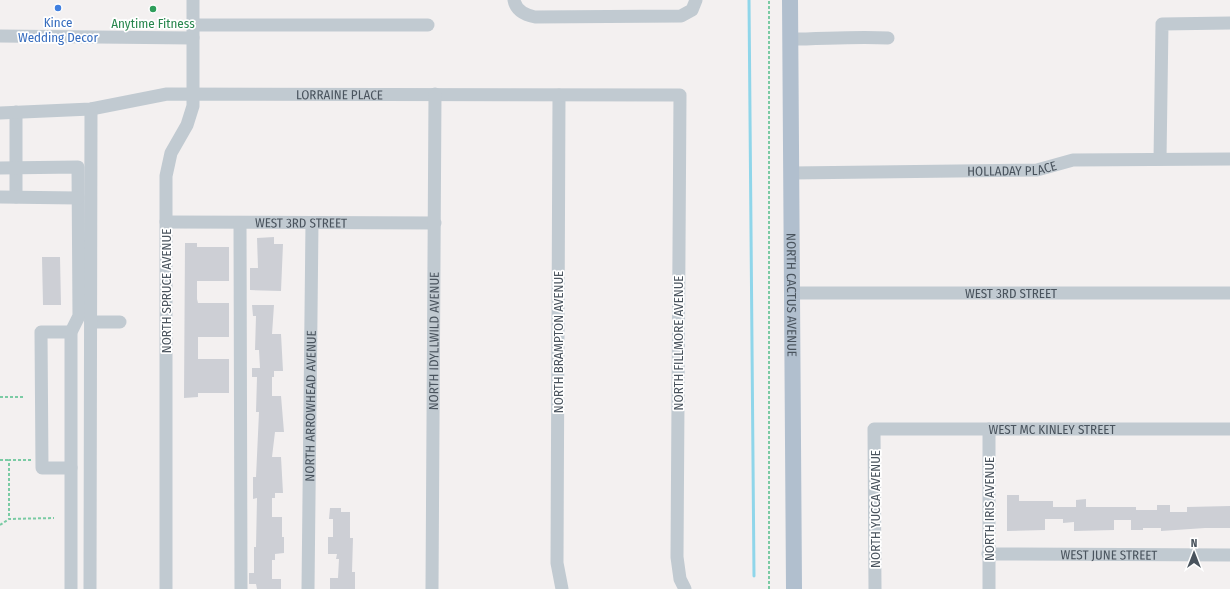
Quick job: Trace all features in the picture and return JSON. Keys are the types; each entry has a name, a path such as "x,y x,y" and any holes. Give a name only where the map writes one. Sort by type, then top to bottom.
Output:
{"main road":[{"name":"NORTH CACTUS AVENUE","path":"790,0 794,589"}],"street":[{"name":"NORTH SPRUCE AVENUE","path":"166,589 166,176 168,162 190,117 193,106 193,0"},
{"path":"514,0 517,8 522,12 535,17 681,16 692,10 696,0"},
{"path":"1160,159 1162,24 1230,24"},
{"path":"0,36 428,25"},
{"path":"791,39 867,37 888,38"},
{"name":"LORRAINE PLACE","path":"0,113 91,109 167,94 680,95"},
{"name":"NORTH IDYLLWILD AVENUE","path":"432,589 435,94"},
{"name":"NORTH BRAMPTON AVENUE","path":"558,95 557,563 562,589"},
{"name":"NORTH FILLMORE AVENUE","path":"680,95 677,557 680,579 685,589"},
{"path":"90,589 91,109"},
{"path":"16,112 16,197"},
{"name":"HOLLADAY PLACE","path":"792,173 1037,170 1073,160 1230,159"},
{"path":"0,168 78,167 79,316 71,332 71,589"},
{"path":"0,197 78,198"},
{"name":"WEST 3RD STREET","path":"166,222 435,223"},
{"path":"240,222 241,589"},
{"name":"NORTH ARROWHEAD AVENUE","path":"308,589 312,223"},
{"name":"WEST 3RD STREET","path":"793,293 1230,293"},
{"path":"91,322 120,322"},
{"path":"71,332 41,332 42,468 71,468"},
{"name":"WEST MC KINLEY STREET","path":"874,430 1230,428"},
{"name":"NORTH IRIS AVENUE","path":"989,429 989,589"},
{"name":"NORTH YUCCA AVENUE","path":"874,430 875,589"},
{"name":"WEST JUNE STREET","path":"988,554 1230,555"}],"path":[{"path":"768,589 769,0"},
{"path":"0,397 24,397"},
{"path":"0,460 42,460"},
{"path":"9,460 9,519"},
{"path":"0,525 9,519 54,518"}],"building":[{"path":"274,237 274,244 283,244 281,291 250,290 250,268 258,268 257,238"},
{"path":"185,243 197,243 197,247 229,247 229,281 197,281 197,299 198,303 229,303 229,337 198,337 198,359 229,359 229,393 198,393 198,397 184,398"},
{"path":"42,257 60,257 61,305 43,305"},
{"path":"252,305 274,305 272,334 281,334 283,371 274,371 274,377 272,377 272,396 281,396 284,432 275,432 272,457 281,457 283,493 275,493 275,498 272,498 272,517 282,517 284,553 275,554 275,560 272,560 272,579 281,579 281,589 257,589 256,584 249,584 249,573 254,573 254,547 256,547 257,498 253,499 253,477 256,477 259,412 256,412 257,377 252,377 252,368 260,368 259,350 255,350 256,316 253,316"},
{"path":"1007,495 1019,495 1019,501 1053,501 1053,507 1076,507 1076,500 1086,499 1086,507 1136,507 1136,510 1157,510 1157,505 1170,505 1170,512 1187,512 1187,507 1230,506 1230,528 1161,531 1161,528 1143,528 1143,530 1131,530 1131,520 1114,520 1114,530 1074,531 1074,522 1063,523 1063,519 1045,519 1045,530 1007,531"},
{"path":"330,508 341,508 341,512 350,512 350,538 353,538 352,572 355,572 355,589 330,589 330,578 338,578 339,559 336,559 337,554 328,554 328,537 333,537 333,519 329,519"}],"waterway":[{"path":"749,0 754,576"}],"place":[{"name":"Kince Wedding Decor","path":"58,8"},
{"name":"Anytime Fitness","path":"153,9"}]}
